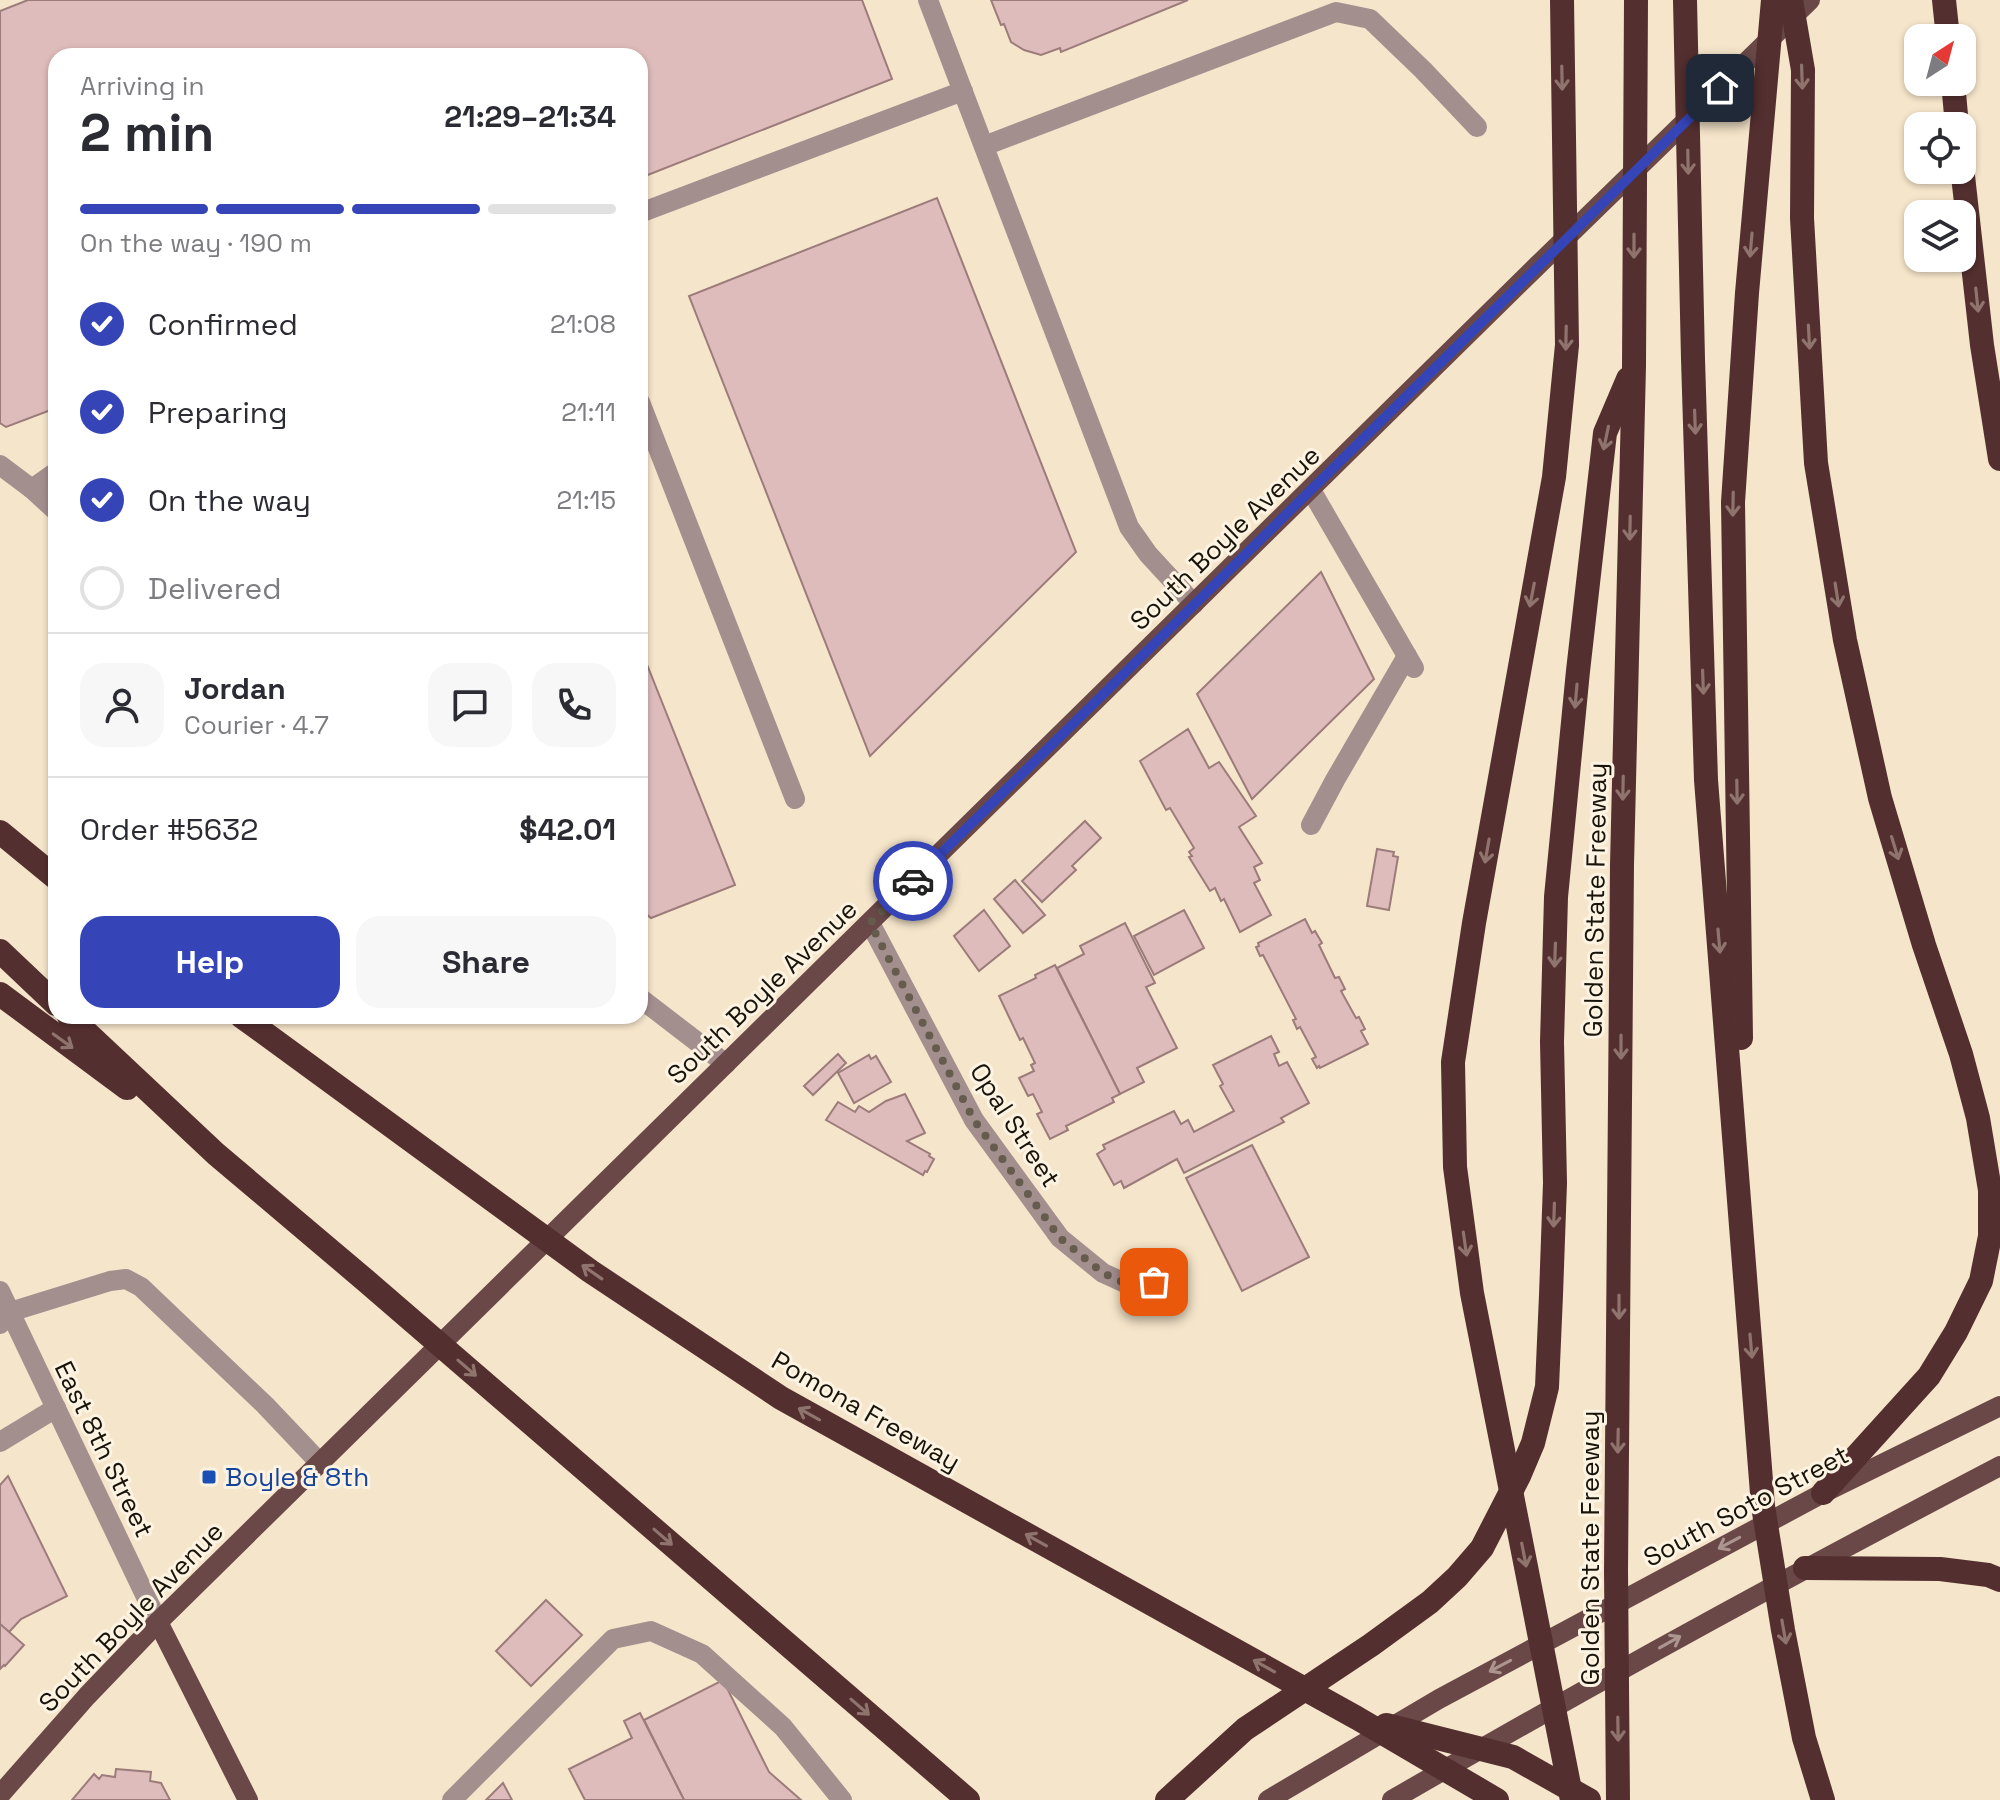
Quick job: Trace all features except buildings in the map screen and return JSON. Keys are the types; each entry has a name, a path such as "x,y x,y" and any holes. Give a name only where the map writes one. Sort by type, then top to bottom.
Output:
{"highway":[{"path":"1562,0 1567,345 1554,477 1474,923 1453,1062 1455,1167 1472,1293 1572,1800"},
{"name":"Golden State Freeway","path":"1618,1800 1616,1570 1622,850 1634,366 1636,0"},
{"path":"1685,0 1706,780 1763,1506 1804,1738 1823,1800"},
{"path":"1745,1268 1733,502 1747,293 1773,0"},
{"path":"1791,0 1803,70 1802,218 1816,463 1845,640 1880,798 1972,1092 1990,1190 1990,1236 1981,1281 1956,1332 1929,1376 1823,1493"},
{"path":"1944,0 1947,24"},
{"path":"1964,184 1982,345 2000,459"},
{"path":"1167,1800 1245,1729 1371,1645 1430,1602 1457,1577 1482,1548 1533,1443 1547,1387 1555,1183 1552,1042 1556,897 1605,433 1634,366"},
{"path":"0,832 48,871"},
{"path":"0,951 48,996"},
{"path":"0,994 216,1154"},
{"path":"78,1024 216,1154 968,1800"},
{"name":"Pomona Freeway","path":"252,1024 590,1271 781,1398 1357,1718 1497,1800"},
{"path":"1805,1568 1940,1569 1988,1575 2000,1580"},
{"path":"1357,1718 1513,1757 1589,1800"}],"main road":[{"name":"South Boyle Avenue","path":"0,1795 87,1696 158,1622 1810,0"},
{"name":"South Soto Street","path":"1268,1800 1439,1699 1823,1493 2000,1406"},
{"path":"1392,1800 1805,1568 2000,1466"},
{"name":"East 8th Street","path":"158,1622 248,1800"}],"street":[{"path":"928,0 1129,527 1148,554 1194,604"},
{"path":"984,146 1336,12 1370,19 1477,127"},
{"path":"648,210 963,91"},
{"path":"648,422 795,799"},
{"path":"0,465 48,504"},
{"path":"32,489 48,478"},
{"path":"1311,490 1410,662 1335,780 1311,825"},
{"name":"Opal Street","path":"870,923 974,1120 1060,1238 1103,1273 1136,1288 1172,1276"},
{"path":"648,1004 726,1064"},
{"path":"5,1318 110,1281 126,1279 141,1287 265,1405 320,1463"},
{"name":"East 8th Street","path":"0,1291 5,1318 56,1408 158,1622"},
{"path":"0,1442 56,1408"},
{"path":"452,1800 613,1639 651,1631 702,1654 783,1727 842,1800"}],"way so far":[{"path":"913,881 870,923 974,1120 1060,1238 1103,1273 1136,1288 1154,1282"}],"place":[{"name":"Boyle & 8th","path":"209,1477"}],"route":[{"path":"913,881 1720,88"}]}
